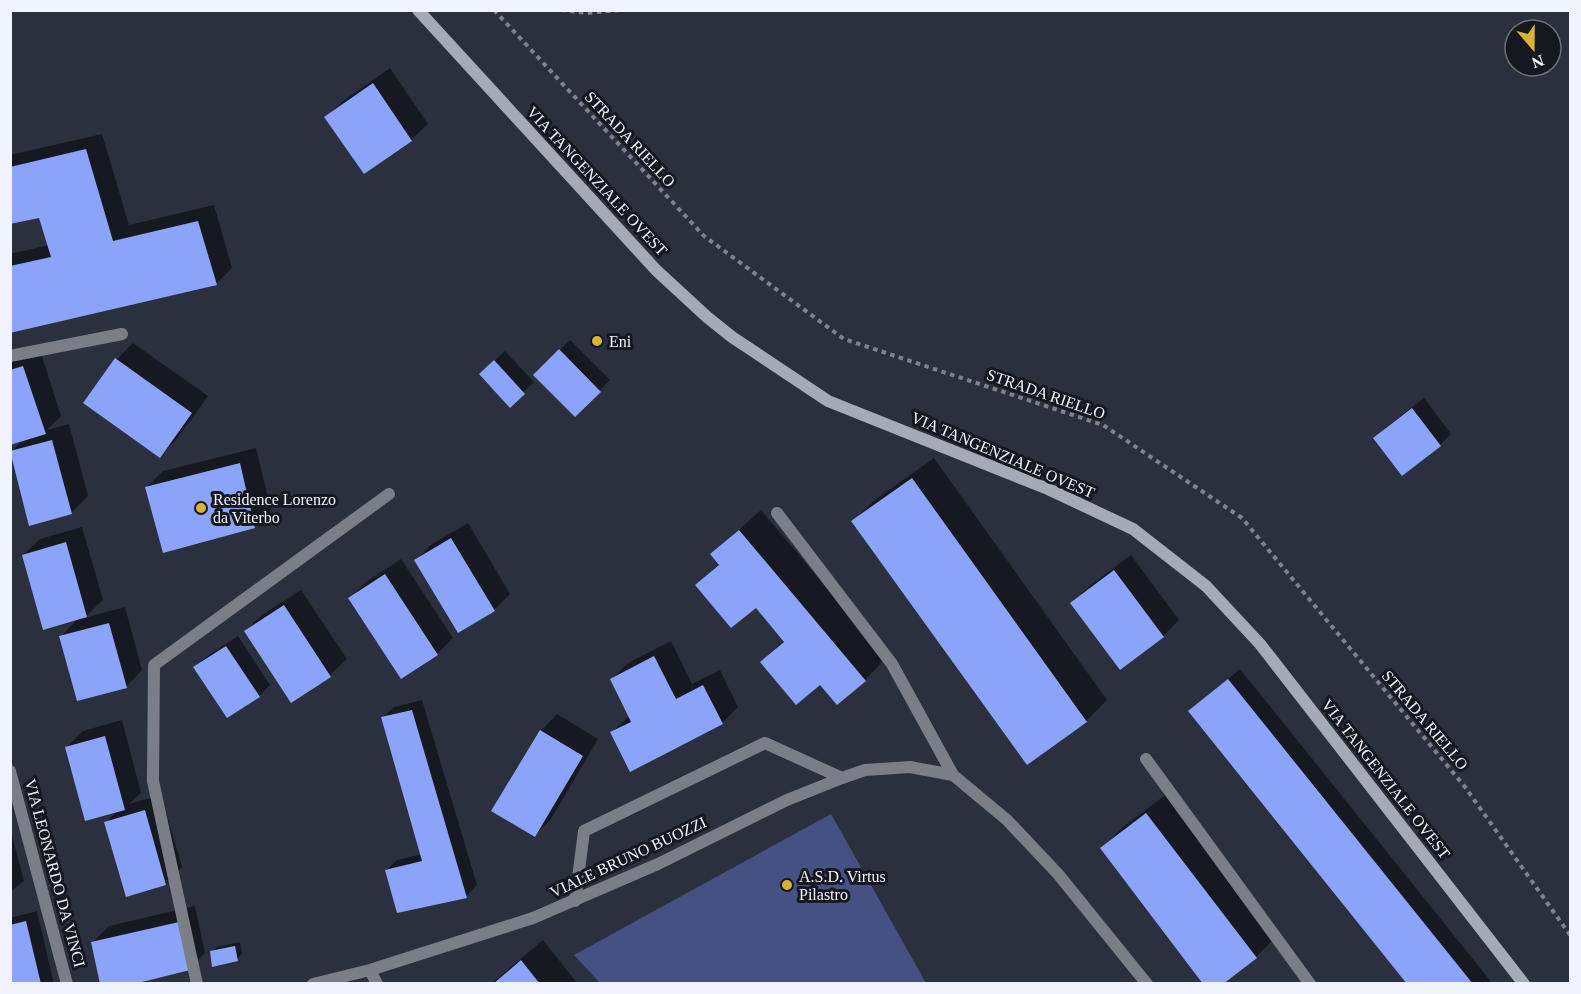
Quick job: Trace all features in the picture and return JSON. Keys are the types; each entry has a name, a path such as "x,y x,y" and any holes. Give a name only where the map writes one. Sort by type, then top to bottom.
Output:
{"main road":[{"name":"VIA TANGENZIALE OVEST","path":"418,10 656,270 732,337 828,401 1048,489 1133,529 1206,586 1260,644 1524,984"}],"street":[{"path":"10,356 122,334"},
{"path":"197,984 153,781 154,665 389,494"},
{"name":"VIALE BRUNO BUOZZI","path":"777,513 892,664 953,775 1007,820 1034,848 1066,883 1148,984"},
{"path":"575,901 584,831 765,743 842,778"},
{"path":"1146,759 1310,984"},
{"name":"VIALE BRUNO BUOZZI","path":"313,984 370,970 533,918 658,864 787,800 865,770 910,767 953,775"},
{"name":"VIA LEONARDO DA VINCI","path":"10,771 67,984"},
{"path":"370,970 377,984"}],"path":[{"name":"STRADA RIELLO","path":"494,10 704,236 844,339 1103,425 1242,518 1465,787 1570,935"},
{"path":"561,10 587,14 620,10"}],"shaded area":[{"name":"A.S.D. Virtus Pilastro","path":"831,814 926,983 600,983 574,955"}],"building":[{"path":"373,83 412,141 364,174 324,117"},
{"path":"86,149 113,241 198,221 217,285 10,333 10,266 51,257 39,218 10,224 10,167"},
{"path":"559,349 601,392 575,417 533,375"},
{"path":"115,358 192,413 160,458 83,403"},
{"path":"494,360 525,394 510,408 479,374"},
{"path":"23,366 46,434 10,445 10,370"},
{"path":"1412,408 1441,446 1402,476 1373,438"},
{"path":"52,440 72,514 29,526 10,451"},
{"name":"Residence Lorenzo da Viterbo","path":"240,463 255,528 163,553 145,487"},
{"path":"912,478 1087,722 1027,765 851,521"},
{"path":"739,530 866,681 837,705 820,685 796,705 760,662 784,642 756,608 731,628 695,585 719,565 710,554"},
{"path":"451,538 495,611 458,633 414,560"},
{"path":"66,542 87,617 43,630 22,555"},
{"path":"1114,570 1164,637 1120,670 1070,603"},
{"path":"385,574 438,655 401,679 348,598"},
{"path":"284,605 331,677 291,703 244,631"},
{"path":"109,623 127,688 77,701 59,636"},
{"path":"226,646 260,697 227,718 193,667"},
{"path":"654,656 676,699 703,685 723,724 630,772 610,732 631,722 610,679"},
{"path":"1228,679 1473,984 1407,984 1188,711"},
{"path":"412,710 467,898 397,913 385,870 422,861 381,717"},
{"path":"540,730 583,756 535,837 491,811"},
{"path":"105,736 125,810 85,821 65,747"},
{"path":"145,810 166,885 126,897 104,822"},
{"path":"1146,813 1257,958 1223,984 1203,984 1100,848"},
{"path":"26,921 41,984 10,984 10,925"},
{"path":"179,922 190,970 134,984 100,984 91,942"},
{"path":"235,946 238,961 212,967 210,951"},
{"path":"521,960 540,984 493,984"}],"place":[{"name":"Eni","path":"597,341"},
{"name":"Residence Lorenzo da Viterbo","path":"201,508"},
{"name":"A.S.D. Virtus Pilastro","path":"787,885"}]}
